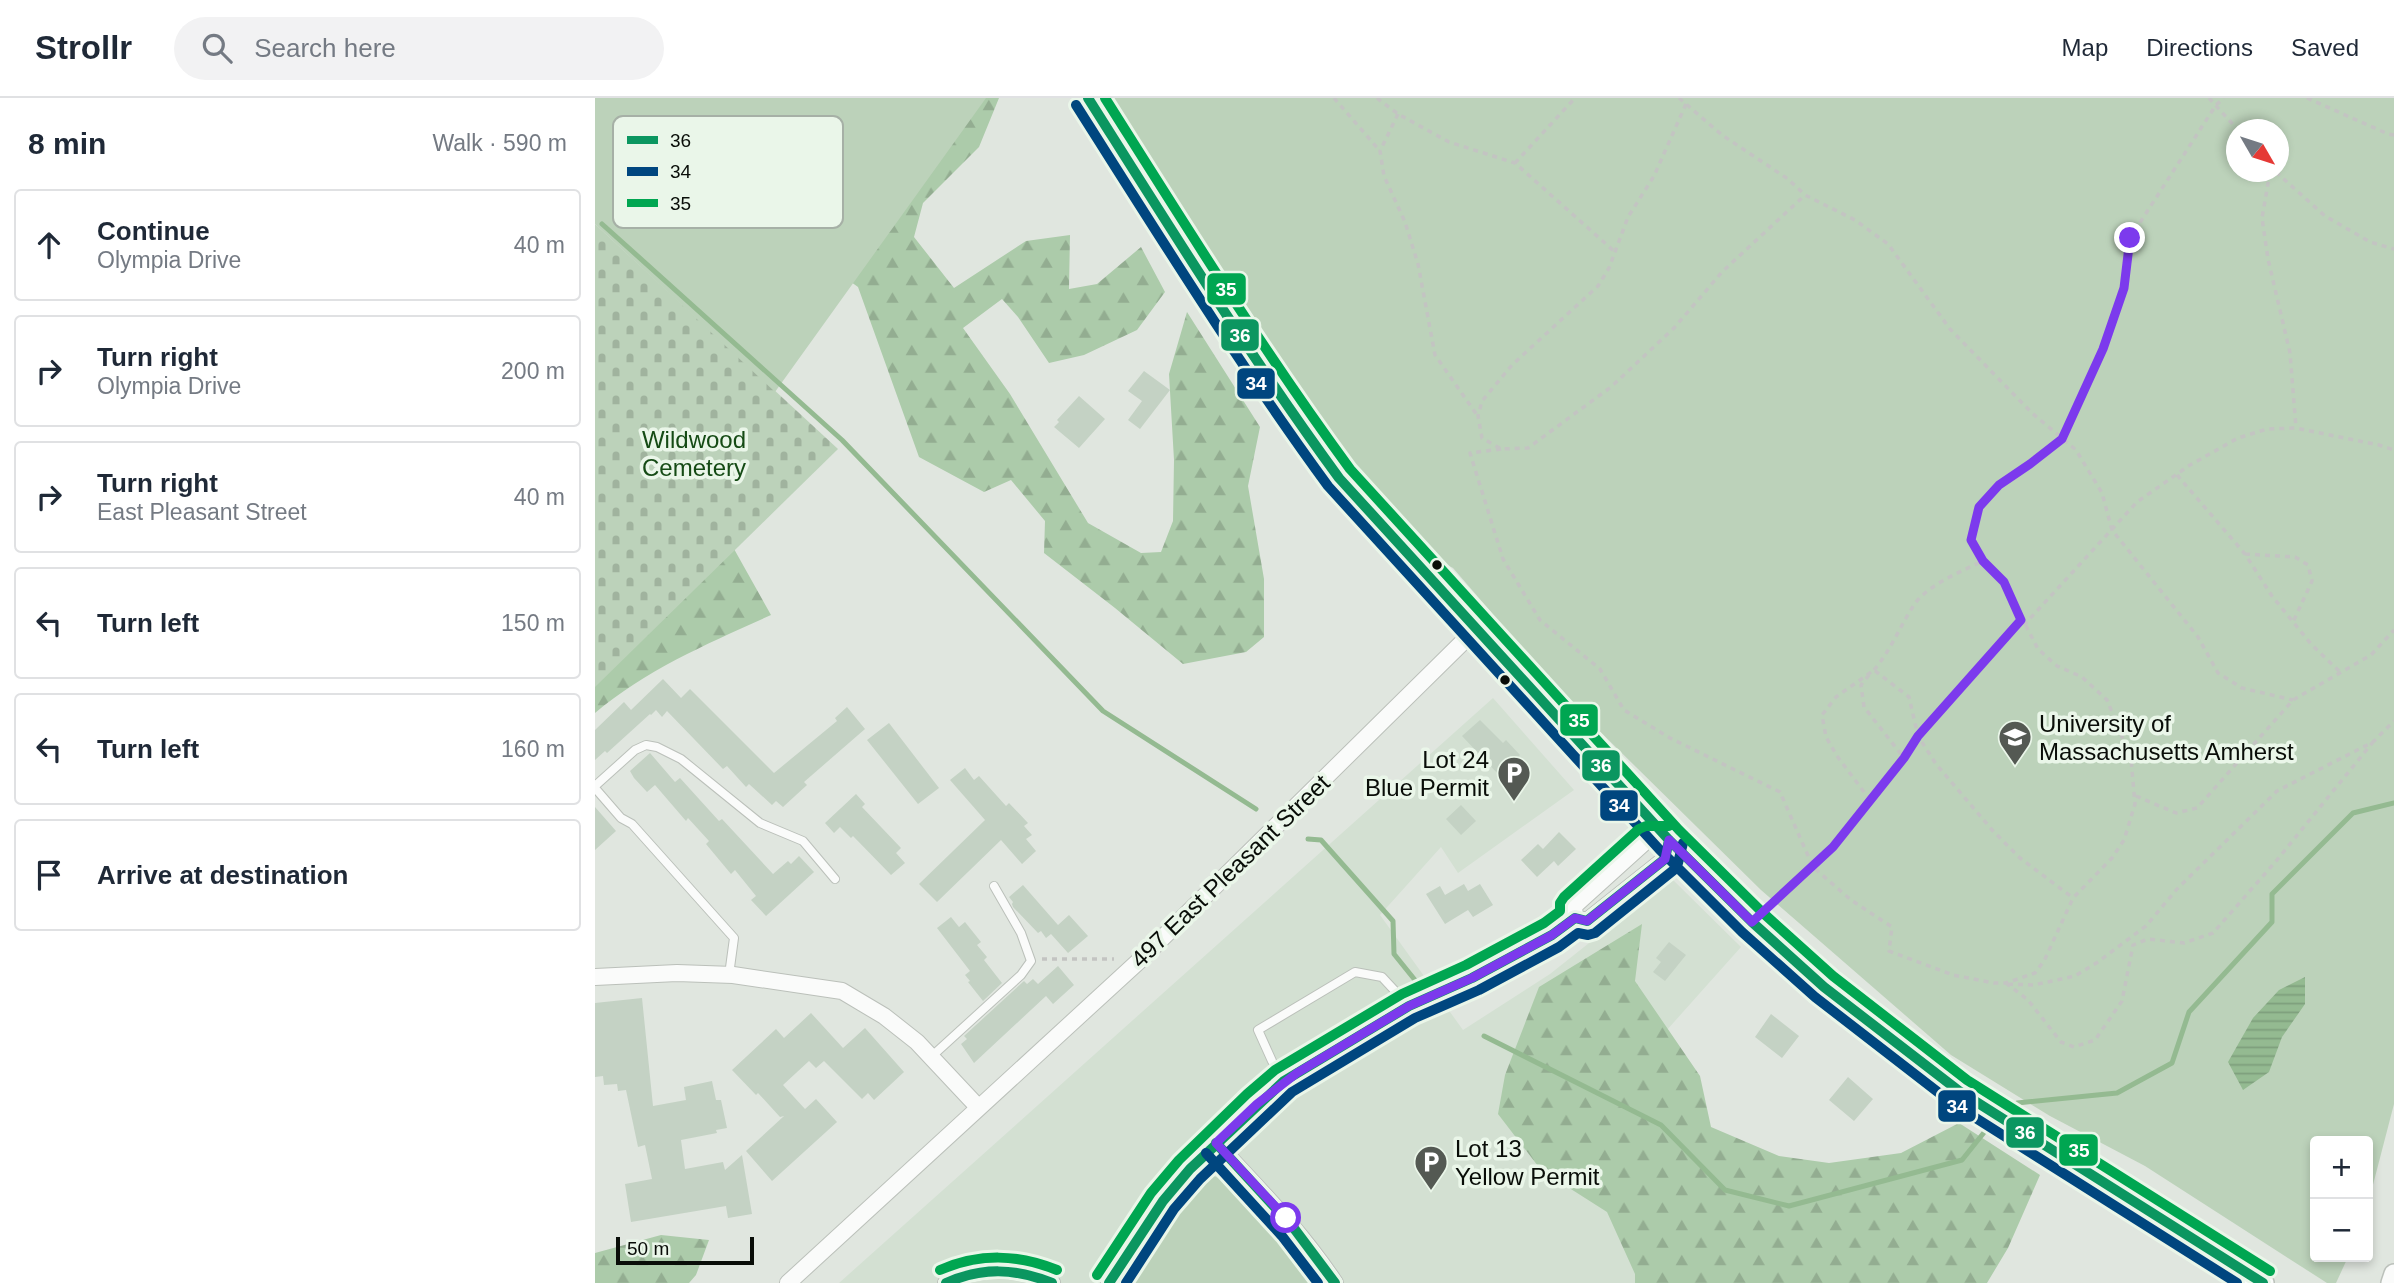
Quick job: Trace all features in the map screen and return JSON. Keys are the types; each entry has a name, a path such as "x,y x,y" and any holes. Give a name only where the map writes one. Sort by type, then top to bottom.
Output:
{"main road":[{"path":"1088,98 1226,316 1339,478 1669,840 1752,922 1824,987 1959,1091 2263,1283"}],"street":[{"name":"497 East Pleasant Street","path":"788,1283 1140,960 1476,629"},
{"path":"1647,840 1669,840 1665,859 1587,921 1575,918 1574,906 1647,840"},
{"path":"1109,1283 1163,1201 1190,1169 1284,1081 1409,1006 1483,972 1552,935 1575,918"},
{"path":"595,977 667,973 729,975 842,991 884,1016 917,1042 978,1107"},
{"path":"1216,1143 1286,1218 1335,1283"},
{"path":"946,1283 958,1277 991,1269 1022,1272 1052,1283"},
{"path":"2391,1283 2394,1274"}],"lane":[{"path":"729,975 734,938 632,824 621,818 595,787 635,750 646,745 657,747 681,760 760,823 803,841 835,879"},
{"path":"931,1057 1021,975 1031,961 1021,933 994,886"},
{"path":"1284,1081 1258,1030 1301,1004 1355,972 1381,977 1409,1006"}],"path":[{"path":"1334,98 1380,150 1384,176 1405,222 1418,264 1435,355 1478,415 1482,438 1501,449"},
{"path":"1377,98 1398,114 1449,142 1515,163 1615,252"},
{"path":"1515,163 1575,98"},
{"path":"1679,98 1722,135 1788,179 1805,195 1855,220 1888,244 1950,329 2032,413 2076,450 2102,493 2112,530 2198,637 2218,673 2242,688 2293,701"},
{"path":"2209,98 2228,119"},
{"path":"2006,984 2035,973 2044,961 2073,898 2112,858 2124,840 2136,796 2131,759 2107,700 2082,677 2057,666 2038,649 2004,582 1983,561 1971,540 1979,507 1999,485 2062,439 2107,337 2124,288 2130,238 2216,106 2224,98"},
{"path":"2307,98 2394,135"},
{"path":"1478,415 1482,401 1512,365 1598,286 1609,268 1628,217 1654,176 1686,104"},
{"path":"1380,150 1398,114"},
{"path":"2268,182 2262,219 2268,259 2290,353 2297,428"},
{"path":"2287,182 2325,216 2370,242 2394,249"},
{"path":"1805,195 1722,272 1674,328 1611,387 1528,448 1469,453 1503,558 1541,620 1599,670 1624,710 1670,738 1780,792 1813,867 1851,900 1892,927 1889,951 1953,975 2006,984 2034,985 2075,976 2098,962 2146,926 2177,889 2277,790 2373,742"},
{"path":"2025,624 2137,502 2176,474 2238,438 2267,429 2297,428 2394,450"},
{"path":"2176,474 2245,554 2272,596 2311,644 2341,672"},
{"path":"2245,554 2295,557 2308,565 2312,582 2293,622"},
{"path":"1904,758 1864,707 1861,685 1887,655 1916,602 1945,579 1983,561"},
{"path":"1752,922 1833,847 1904,758 1918,736 2021,620"},
{"path":"2136,796 2176,813 2197,808 2293,701 2371,655 2394,630"},
{"path":"1874,670 1909,697 1918,736 1936,764 1993,831 2020,858 2073,898"},
{"path":"1871,800 1826,737 1822,715 1836,697 1874,670"},
{"path":"2006,984 2028,1000 2061,1042 2074,1047 2095,1040 2122,1001 2133,945 2148,939 2183,943 2213,933 2394,720"},
{"path":"1031,959 1114,959"}],"shaded area":[{"path":"1493,698 1574,790 1458,873 1441,847 1380,915 1463,1030 1550,974 1671,878 1741,947 1625,1077 1750,1283 839,1283"},
{"path":"2305,977 2305,1004 2282,1037 2269,1072 2243,1090 2228,1062 2253,1018 2279,990"}],"green space":[{"path":"595,98 986,98 775,392 595,224"},
{"path":"695,98 999,98 979,147 923,203 914,237 954,288 1026,241 1070,235 1069,289 1097,284 1141,247 1165,292 1137,330 1084,355 1049,363 1018,317 1002,299 963,328 1010,394 1088,523 1141,553 1161,552 1173,521 1174,460 1169,374 1187,312 1260,427 1248,486 1264,579 1264,637 1246,652 1183,664 1044,553 1045,521 1011,480 984,492 919,457 858,287 833,269 800,228 843,228 843,116 710,116"},
{"name":"University of Massachusetts Amherst","path":"1109,98 2394,98 2394,1104 2373,1185 2373,1136 2310,1136 2310,1262 2346,1262 2336,1283 2327,1283 2145,1166 2050,1116 1951,1055 1761,890 1511,644 1499,631 1491,612 1453,568 1423,552 1335,448 1196,238"},
{"name":"Wildwood Cemetery","path":"595,224 838,449 595,687"},
{"path":"595,356 729,540 771,615 657,670 595,713"},
{"path":"1642,924 1635,981 1700,1076 1711,1127 1779,1156 1829,1163 1901,1153 1959,1123 2040,1175 2008,1248 1987,1283 1635,1283 1635,1274 1607,1212 1541,1170 1498,1114 1505,1075 1539,987"},
{"path":"1211,1175 1227,1182 1258,1206 1322,1283 1127,1283 1176,1213"},
{"path":"661,1235 709,1240 696,1275 689,1283 595,1283 595,1253"}],"building":[{"path":"1144,371 1170,390 1140,429 1128,420 1142,401 1128,391"},
{"path":"1079,396 1105,419 1079,448 1054,427"},
{"path":"663,679 681,698 690,689 774,773 837,721 835,718 847,707 865,729 804,782 807,785 783,807 776,801 772,805 749,784 746,787 727,766 723,769 667,711 662,717 656,710 650,714 607,753 605,751 595,760 595,730 624,702 631,710"},
{"path":"1480,720 1503,743 1506,740 1520,755 1499,775 1462,736"},
{"path":"889,723 939,788 918,804 867,740"},
{"path":"650,753 675,782 680,778 719,821 722,819 773,874 788,861 791,864 799,856 814,872 766,916 751,900 756,896 735,870 731,874 706,844 709,841 688,818 686,821 655,785 647,792 634,778 630,771"},
{"path":"965,768 974,780 979,776 1006,806 1009,803 1028,823 1024,826 1032,835 1026,839 1036,851 1022,864 1001,840 937,902 919,884 985,820 950,780"},
{"path":"856,794 865,804 862,807 901,848 896,853 905,863 891,875 853,836 851,838 840,827 834,833 825,823"},
{"path":"1461,805 1476,821 1461,835 1446,819"},
{"path":"595,807 616,831 595,850"},
{"path":"1559,832 1576,849 1558,866 1554,861 1537,877 1521,860 1538,844 1543,849"},
{"path":"1464,884 1468,891 1480,884 1493,905 1473,917 1468,910 1445,924 1426,894 1440,886 1445,895"},
{"path":"1023,885 1058,925 1069,915 1088,936 1068,953 1051,934 1046,938 1041,931 1038,933 1013,907 1009,897"},
{"path":"951,917 959,927 965,922 981,942 977,945 987,957 984,960 1002,983 983,1001 968,982 970,981 965,975 970,971 937,928"},
{"path":"1669,942 1686,955 1665,981 1653,972 1661,962 1656,958"},
{"path":"1058,966 1074,985 1053,1004 1046,996 974,1063 961,1044 967,1039 964,1036 1024,981 1027,984 1033,979 1038,984"},
{"path":"642,998 653,1106 686,1100 684,1087 712,1081 716,1100 721,1100 727,1128 716,1130 717,1133 681,1140 685,1169 723,1162 725,1170 742,1155 752,1214 728,1218 726,1206 631,1222 625,1184 652,1179 645,1145 638,1147 626,1090 618,1091 617,1084 604,1085 603,1076 595,1077 595,1003"},
{"path":"811,1013 843,1048 865,1028 904,1072 874,1100 868,1093 862,1099 824,1061 816,1068 809,1061 783,1085 805,1109 816,1099 837,1122 772,1181 746,1151 784,1116 780,1117 732,1070 776,1029 784,1038"},
{"path":"1771,1014 1799,1036 1782,1058 1755,1037"},
{"path":"1848,1077 1873,1099 1854,1121 1829,1100"}],"waterway":[{"path":"602,224 842,440 1103,711 1256,809"},
{"path":"2017,1103 2117,1093 2172,1063 2189,1012 2272,922 2272,894 2353,813 2394,803"},
{"path":"1308,839 1321,840 1393,921 1394,954 1419,985"},
{"path":"1484,1036 1661,1125 1725,1190 1789,1206 1962,1160 1986,1130"}],"transit line":[{"name":"36","path":"1088,98 1241,337 1339,478 1669,840 1752,922 1824,987 1959,1091 2263,1283"},
{"name":"35","path":"1105,98 1255,332 1350,469 1679,830 1762,912 1833,976 1967,1080 2270,1271"},
{"name":"34","path":"1076,105 1230,345 1328,486 1659,849 1742,932 1815,997 1952,1103 2237,1283"},
{"name":"35","path":"1097,1275 1151,1193 1179,1160 1275,1070 1402,994 1466,965 1544,923 1560,911 1560,903 1564,897 1639,829 1646,826 1669,826"},
{"name":"36","path":"1109,1283 1163,1201 1190,1169 1284,1081 1409,1006 1472,978 1552,935 1575,918 1587,921 1665,859 1669,840"},
{"name":"34","path":"1126,1283 1174,1209 1200,1179 1292,1092 1415,1018 1479,990 1559,947 1578,933 1595,933 1675,869 1683,843"},
{"name":"36","path":"1216,1143 1293,1227 1335,1283"},
{"name":"34","path":"1206,1153 1282,1236 1318,1283"},
{"name":"35","path":"940,1270 984,1258 1013,1258 1057,1270"},
{"name":"36","path":"946,1283 973,1274 999,1271 1025,1274 1052,1283"}],"place":[{"name":"University of Massachusetts Amherst","path":"2015,767"},
{"name":"Lot 24 Blue Permit","path":"1514,803"},
{"name":"Lot 13 Yellow Permit","path":"1431,1192"}],"route":[{"path":"1286,1218 1216,1143 1284,1081 1409,1006 1472,978 1552,935 1575,918 1587,921 1665,859 1669,840 1752,922 1833,847 1904,758 1918,736 2021,620 2004,582 1983,561 1971,540 1979,507 1999,485 2062,439 2103,349 2124,288 2130,238"}]}
